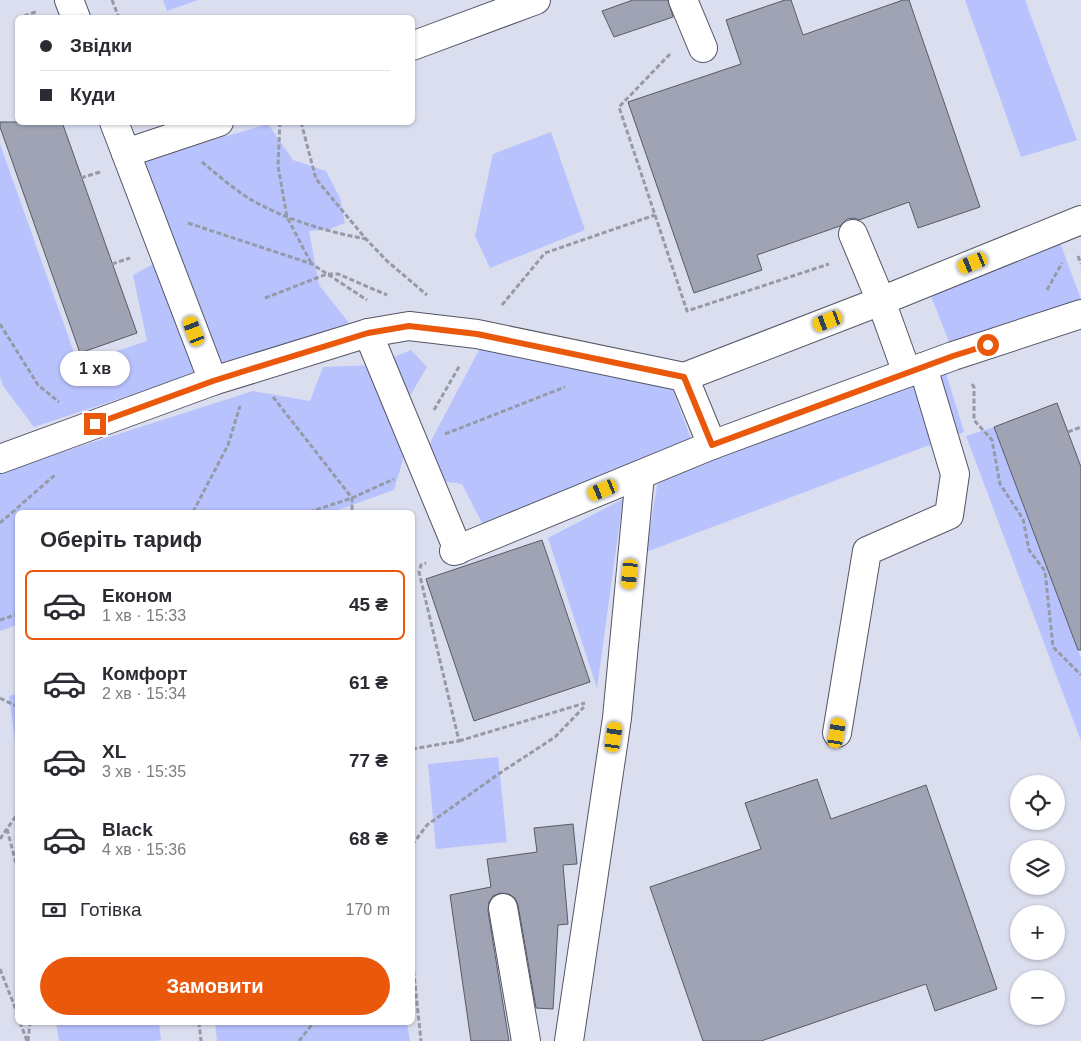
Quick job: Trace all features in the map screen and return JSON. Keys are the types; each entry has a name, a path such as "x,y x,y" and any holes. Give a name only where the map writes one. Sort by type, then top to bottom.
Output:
{"lane":[{"path":"69,0 75,15"},
{"path":"415,45 536,0"},
{"path":"683,0 699,38"},
{"path":"115,125 213,381"},
{"path":"126,153 211,125"},
{"path":"0,459 213,381 368,333 409,326 477,334 684,377 1081,220"},
{"path":"837,733 868,551 949,515 955,474 915,370 881,300 857,244"},
{"path":"368,333 456,551 712,445 953,356 1081,314"},
{"path":"684,377 712,445"},
{"path":"569,1041 616,718 640,475"},
{"path":"503,908 526,1041"}],"path":[{"path":"112,0 118,15"},
{"path":"699,38 619,107 687,311 857,244"},
{"path":"280,125 278,166 287,217 312,264"},
{"path":"302,125 316,179 387,261 431,298"},
{"path":"172,139 256,203 287,217 333,233 366,239"},
{"path":"147,209 312,264 409,326"},
{"path":"418,456 477,334 546,253 655,214"},
{"path":"265,298 327,274 338,274 394,298"},
{"path":"0,324 38,385 63,405 95,424"},
{"path":"953,356 974,387 974,420 992,440 1000,484 1023,519 1029,550 1045,571 1053,647 1081,675"},
{"path":"251,369 352,498 352,510"},
{"path":"194,510 228,446 251,369"},
{"path":"315,510 352,498 418,456 569,386"},
{"path":"1068,432 1081,428"},
{"path":"456,551 421,565 419,572 459,741"},
{"path":"0,620 15,615"},
{"path":"0,698 15,706"},
{"path":"415,748 459,741 588,702 555,737 427,825 415,841"},
{"path":"0,838 15,817"},
{"path":"7,829 15,860"},
{"path":"0,968 15,1008"},
{"path":"415,988 420,1041"},
{"path":"21,1025 28,1041"},
{"path":"28,1041 30,1025"},
{"path":"199,1025 201,1041"},
{"path":"299,1041 312,1025"}],"shaded area":[{"path":"163,0 198,0 167,11"},
{"path":"965,0 1025,0 1077,140 1021,157"},
{"path":"269,125 293,160 326,171 340,198 345,223 330,229 309,231 319,285 349,323 220,367 140,161"},
{"path":"551,132 585,230 490,268 475,236 493,154"},
{"path":"0,144 78,364 147,341 133,275 157,262 200,372 34,427 3,386 0,376"},
{"path":"1059,240 1081,299 952,349 929,291"},
{"path":"480,348 671,385 692,442 484,527 462,484 412,477"},
{"path":"411,350 427,367 407,401 404,456 394,490 338,510 15,510 15,626 0,631 0,474 34,461 253,391 310,401 323,367 374,365"},
{"path":"946,373 964,432 646,552 658,480"},
{"path":"994,427 1081,658 1081,741 966,436"},
{"path":"623,499 597,688 548,538"},
{"path":"15,695 15,741 9,696"},
{"path":"498,757 507,842 436,849 428,764"},
{"path":"56,1025 159,1025 161,1040 152,1041 59,1041"},
{"path":"215,1025 407,1025 410,1041 217,1041"}],"building":[{"path":"633,0 668,0 673,17 614,37 602,11"},
{"path":"785,0 791,0 803,35 903,0 909,0 980,207 918,228 909,202 859,220 854,218 847,219 840,226 757,255 762,270 694,293 628,102 741,64 726,20"},
{"path":"0,122 15,122 15,125 63,125 137,333 80,353 0,127"},
{"path":"1057,403 1081,467 1081,650 1078,650 994,427"},
{"path":"542,540 590,682 474,721 426,579"},
{"path":"817,779 831,819 926,785 997,989 935,1011 926,984 761,1041 703,1041 650,887 761,849 745,803"},
{"path":"573,824 577,864 563,865 568,924 558,925 553,1009 536,1008 518,905 515,898 509,894 500,893 493,896 489,902 488,911 509,1041 471,1041 450,895 491,887 487,859 537,852 534,828"}],"route":[{"path":"95,424 251,369 368,333 409,326 477,334 684,377 712,445 953,356 988,345"}]}
